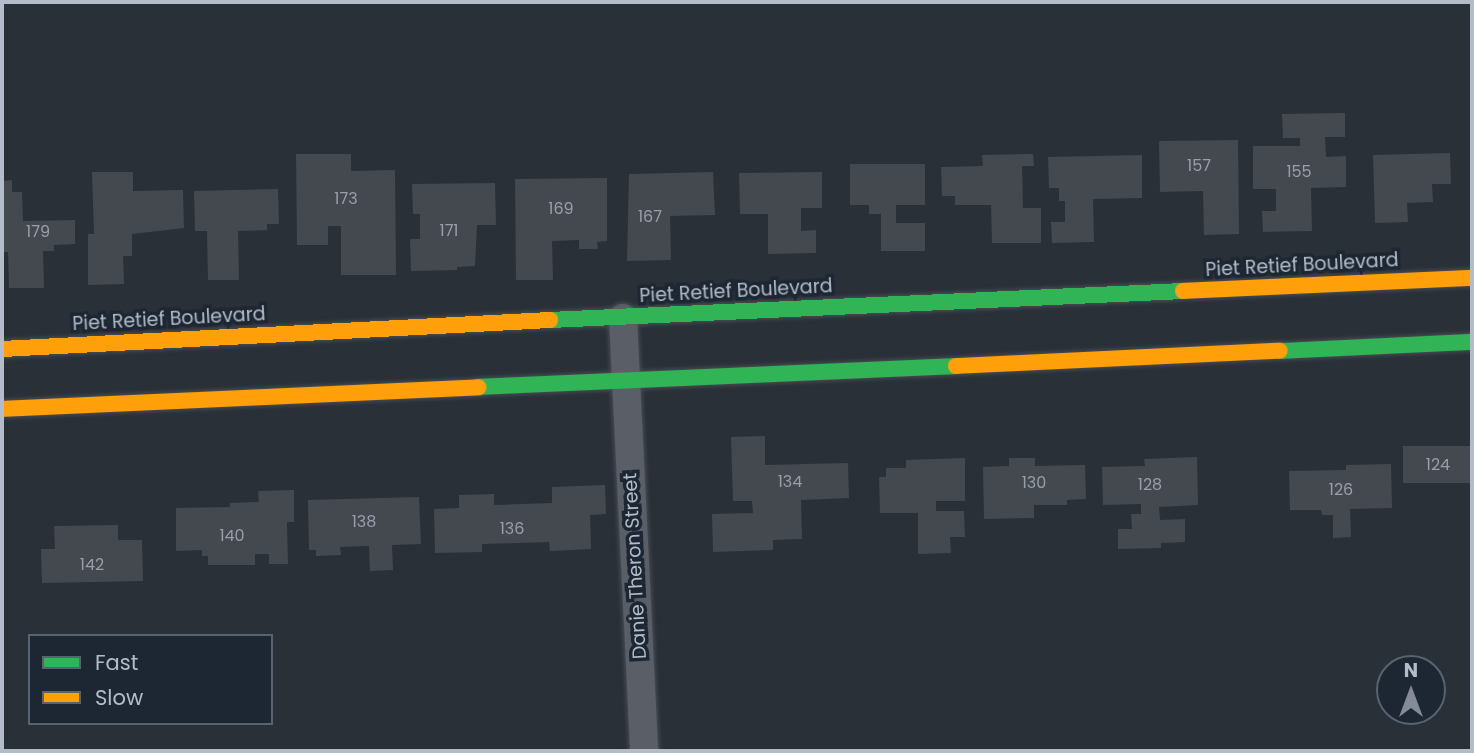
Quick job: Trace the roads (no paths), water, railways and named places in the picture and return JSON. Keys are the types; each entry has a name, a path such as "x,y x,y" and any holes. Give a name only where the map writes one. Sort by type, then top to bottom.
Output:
{"street":[{"name":"Piet Retief Boulevard","path":"2,349 1472,278"},
{"name":"Danie Theron Street","path":"623,318 644,751"},
{"path":"2,409 1472,342"}]}
